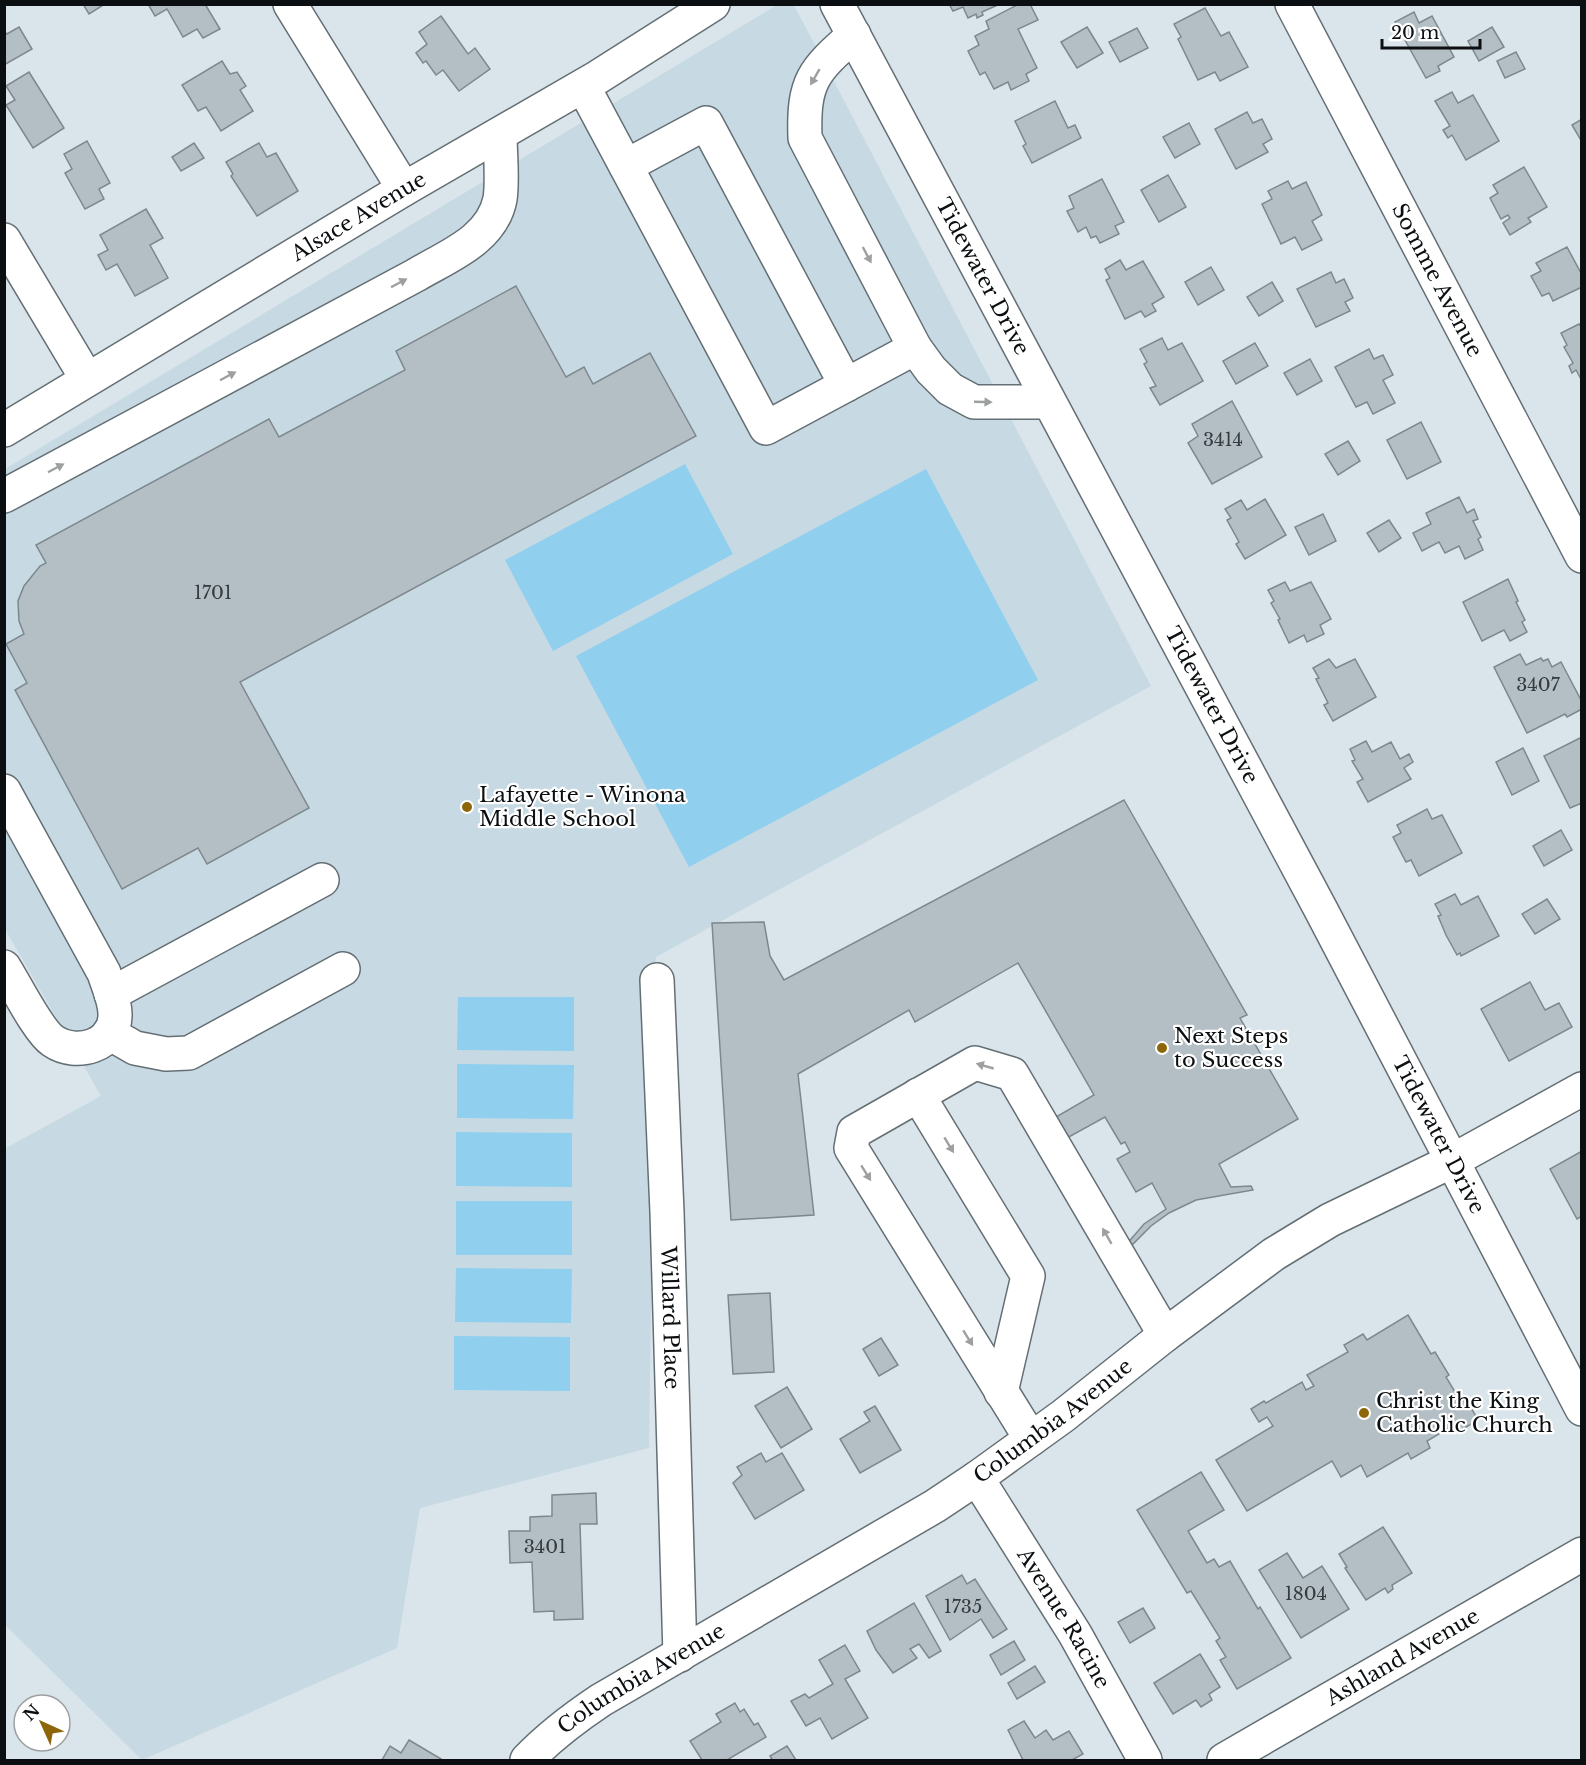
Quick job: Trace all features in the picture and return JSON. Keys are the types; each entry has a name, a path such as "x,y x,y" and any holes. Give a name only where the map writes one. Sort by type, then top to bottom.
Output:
{"main road":[{"path":"290,4 404,189"},
{"name":"Alsace Avenue","path":"4,430 404,189 583,86 713,4"},
{"name":"Tidewater Drive","path":"837,4 1315,897 1581,1409"},
{"name":"Somme Avenue","path":"1292,4 1581,556"},
{"path":"854,35 824,62 810,85 804,110 805,138 915,348 931,370 950,389 974,402 1049,402"},
{"path":"583,86 766,428 915,348"},
{"path":"626,166 706,123 846,385"},
{"path":"4,496 416,274 477,238 492,220 500,198 500,134"},
{"path":"4,240 87,379"},
{"path":"4,791 104,974 116,1016 109,1033 99,1042 83,1049 65,1048 50,1039 4,967"},
{"path":"111,994 322,880"},
{"path":"109,1033 135,1048 166,1054 189,1053 344,969"},
{"name":"Willard Place","path":"657,980 680,1654"},
{"path":"1031,1439 851,1148 854,1132 975,1063 1012,1074 1165,1335"},
{"name":"Columbia Avenue","path":"527,1761 574,1718 935,1506 977,1478 1284,1248 1330,1220 1452,1161 1581,1089"},
{"path":"918,1095 1028,1276 1001,1392"},
{"name":"Avenue Racine","path":"977,1478 1074,1634 1145,1761"},
{"name":"Ashland Avenue","path":"1224,1761 1581,1554"}],"shaded area":[{"name":"Lafayette - Winona Middle School","path":"777,5 794,5 1151,686 656,957 649,1448 420,1508 397,1648 142,1760 5,1625 4,1149 101,1096 5,929 5,469"},
{"path":"685,464 733,554 553,651 505,560"},
{"path":"926,469 1038,680 689,867 576,656"},
{"path":"458,997 574,997 574,1051 457,1050"},
{"path":"457,1064 574,1065 573,1119 457,1118"},
{"path":"456,1132 572,1133 572,1187 456,1186"},
{"path":"456,1201 572,1201 572,1255 456,1255"},
{"path":"456,1268 572,1269 571,1323 455,1322"},
{"path":"454,1336 570,1337 570,1391 454,1390"}],"building":[{"path":"83,4 105,4 89,14"},
{"path":"148,4 205,4 220,29 203,38 197,29 183,37 167,9 155,16"},
{"path":"949,4 1000,4 982,12 983,15 977,18 976,14 968,18 963,7 953,11"},
{"path":"1019,4 1030,4 1038,20 1018,29 1037,68 1026,74 1029,81 1011,90 1008,82 994,89 985,72 980,75 968,51 979,45 975,36 989,29 986,21"},
{"path":"1205,8 1221,36 1229,32 1248,67 1220,81 1215,72 1198,80 1178,39 1181,37 1174,24"},
{"path":"1414,12 1419,23 1432,16 1454,57 1438,66 1440,71 1426,78 1395,22"},
{"path":"441,16 468,54 475,48 490,69 459,91 443,70 436,75 426,61 423,63 416,53 427,44 419,32"},
{"path":"19,27 32,49 4,65 4,31 7,34"},
{"path":"1087,27 1103,53 1077,68 1061,42"},
{"path":"1492,27 1504,47 1479,61 1468,41"},
{"path":"1137,28 1148,48 1120,62 1109,42"},
{"path":"1516,52 1525,69 1505,78 1497,61"},
{"path":"222,61 230,74 237,72 246,86 240,90 253,111 221,131 206,107 198,111 182,85"},
{"path":"29,72 64,128 33,148 6,105 15,100 6,86"},
{"path":"1452,92 1458,103 1473,95 1499,141 1466,160 1452,135 1448,138 1443,130 1450,126 1435,101"},
{"path":"1055,101 1068,128 1075,125 1081,138 1032,163 1023,146 1026,144 1015,121"},
{"path":"1247,112 1253,123 1262,119 1272,139 1263,144 1268,152 1236,169 1215,129"},
{"path":"1582,119 1582,142 1572,125"},
{"path":"1189,123 1200,144 1175,158 1163,137"},
{"path":"87,141 110,183 99,189 104,199 85,209 65,173 72,169 64,154"},
{"path":"194,143 204,158 181,171 172,157"},
{"path":"259,143 267,157 276,153 298,191 257,216 231,176 233,174 226,162"},
{"path":"1524,167 1547,207 1528,218 1531,222 1510,235 1503,223 1510,218 1508,215 1501,219 1490,198 1498,193 1493,185"},
{"path":"1168,175 1186,207 1159,222 1141,190"},
{"path":"1102,179 1124,222 1115,226 1119,234 1100,243 1096,236 1091,238 1086,227 1078,232 1067,211 1074,208 1069,196"},
{"path":"1288,181 1292,189 1306,182 1322,215 1312,221 1322,240 1302,250 1295,237 1281,244 1262,204 1272,199 1268,191"},
{"path":"146,209 163,238 150,245 168,278 135,296 117,264 106,270 98,255 108,250 100,235"},
{"path":"1567,247 1582,275 1582,287 1553,301 1549,293 1542,296 1531,276 1541,271 1536,263"},
{"path":"1120,260 1126,270 1143,261 1164,297 1152,304 1156,311 1145,317 1141,311 1125,319 1106,280 1110,278 1105,269"},
{"path":"1211,267 1224,290 1198,305 1185,282"},
{"path":"1331,272 1336,283 1344,279 1353,298 1345,302 1350,311 1316,327 1297,289"},
{"path":"1272,282 1283,301 1259,316 1247,297"},
{"path":"516,286 566,377 584,367 593,384 650,353 696,436 240,682 309,808 207,864 198,848 122,889 15,690 27,683 6,644 24,634 19,621 18,601 24,586 40,566 46,563 36,545 269,419 279,437 405,370 396,351"},
{"path":"1579,324 1582,328 1582,381 1576,370 1572,373 1569,366 1573,363 1564,347 1567,345 1561,333"},
{"path":"1162,338 1168,350 1182,343 1203,381 1160,405 1150,388 1156,386 1144,364 1147,362 1140,349"},
{"path":"1255,343 1268,366 1236,384 1223,361"},
{"path":"1369,349 1374,359 1383,355 1393,375 1383,380 1395,403 1373,414 1367,402 1356,407 1335,367"},
{"path":"1310,359 1322,381 1297,395 1284,373"},
{"path":"1232,401 1262,457 1212,484 1188,443 1198,436 1192,424"},
{"path":"1421,422 1441,462 1407,479 1387,440"},
{"path":"1348,441 1360,461 1338,475 1325,454"},
{"path":"1459,497 1467,513 1474,509 1478,519 1473,521 1481,537 1478,539 1483,550 1465,559 1459,546 1445,553 1439,542 1422,551 1413,533 1431,524 1426,513"},
{"path":"1265,499 1286,535 1245,559 1236,544 1239,542 1227,520 1231,518 1225,509 1241,500 1247,510"},
{"path":"1323,514 1336,541 1309,555 1295,527"},
{"path":"1389,520 1401,538 1379,552 1367,533"},
{"path":"1508,579 1525,620 1522,622 1527,632 1510,641 1504,630 1482,641 1463,602"},
{"path":"1285,582 1290,591 1311,582 1331,619 1320,625 1324,634 1307,642 1304,635 1289,643 1271,603 1274,601 1268,590"},
{"path":"1520,654 1526,665 1541,658 1543,661 1548,659 1552,667 1561,662 1582,702 1582,709 1567,717 1565,714 1527,733 1494,667"},
{"path":"1329,659 1336,668 1355,659 1376,697 1333,721 1324,705 1328,703 1313,668"},
{"path":"1582,737 1582,803 1570,808 1544,756"},
{"path":"1366,741 1372,752 1391,742 1400,759 1409,754 1413,762 1404,768 1411,779 1368,802 1357,782 1363,779 1352,761 1355,760 1350,749"},
{"path":"1523,748 1539,781 1512,795 1496,762"},
{"name":"Next Steps to Success","path":"1124,800 1247,1015 1240,1018 1298,1119 1219,1164 1231,1187 1251,1186 1253,1190 1196,1200 1169,1213 1151,1226 1129,1248 1125,1246 1144,1224 1166,1209 1152,1183 1136,1192 1117,1159 1130,1152 1125,1142 1121,1144 1105,1117 1067,1138 1056,1117 1094,1095 1018,963 915,1022 909,1010 798,1074 814,1215 731,1220 712,923 764,922 770,956 784,980"},
{"path":"1427,809 1432,819 1442,815 1462,853 1419,876 1411,860 1406,862 1393,837 1401,833 1397,825"},
{"path":"1561,830 1572,850 1544,866 1533,846"},
{"path":"1455,894 1461,905 1478,896 1499,936 1461,956 1460,953 1457,955 1446,935 1438,916 1441,915 1435,904"},
{"path":"1547,899 1560,919 1535,934 1522,914"},
{"path":"1530,982 1545,1010 1559,1003 1572,1027 1509,1061 1481,1009"},
{"path":"1582,1151 1582,1216 1577,1219 1550,1169"},
{"path":"770,1293 774,1372 733,1374 728,1295"},
{"name":"Christ the King Catholic Church","path":"1408,1315 1431,1354 1435,1352 1449,1375 1446,1377 1461,1402 1466,1399 1478,1420 1458,1432 1454,1425 1427,1441 1430,1448 1411,1459 1408,1453 1367,1477 1361,1465 1341,1477 1332,1461 1247,1511 1216,1460 1273,1426 1267,1417 1259,1422 1251,1409 1302,1382 1306,1390 1314,1386 1307,1375 1348,1352 1344,1345 1363,1334 1367,1340"},
{"path":"881,1338 898,1365 879,1376 863,1349"},
{"path":"787,1387 812,1429 781,1448 755,1406"},
{"path":"875,1406 901,1450 860,1473 840,1439 870,1421 864,1412"},
{"path":"761,1453 766,1462 782,1453 804,1490 755,1519 733,1483 742,1475 737,1467"},
{"path":"1201,1472 1224,1510 1188,1531 1207,1563 1214,1559 1219,1567 1230,1561 1258,1609 1260,1607 1291,1658 1237,1689 1220,1660 1226,1657 1216,1641 1220,1638 1191,1591 1187,1593 1137,1510"},
{"path":"596,1493 597,1524 580,1524 583,1619 554,1620 554,1611 534,1612 532,1562 510,1563 509,1531 530,1531 530,1517 552,1516 552,1495"},
{"path":"1383,1527 1412,1573 1392,1585 1393,1589 1388,1593 1385,1588 1366,1600 1345,1568 1347,1567 1339,1554"},
{"path":"1287,1553 1303,1578 1322,1566 1349,1609 1301,1638 1259,1570"},
{"path":"962,1575 967,1584 975,1579 1007,1629 993,1638 981,1619 950,1640 926,1596"},
{"path":"914,1603 941,1651 929,1658 919,1644 910,1649 917,1658 893,1673 876,1650 867,1631"},
{"path":"1143,1608 1155,1628 1130,1643 1118,1622"},
{"path":"1014,1641 1025,1660 1001,1675 990,1655"},
{"path":"845,1645 860,1671 845,1679 868,1718 832,1739 820,1718 806,1726 791,1701 805,1694 809,1698 833,1684 819,1660"},
{"path":"1200,1654 1220,1687 1209,1694 1212,1700 1201,1707 1196,1700 1173,1714 1154,1683"},
{"path":"1035,1666 1045,1682 1017,1699 1008,1683"},
{"path":"735,1703 740,1712 744,1709 754,1725 758,1723 766,1737 727,1760 702,1760 690,1741 721,1722 716,1714"},
{"path":"1024,1721 1035,1738 1046,1730 1053,1740 1069,1731 1083,1754 1072,1760 1023,1760 1008,1730"},
{"path":"409,1740 441,1759 382,1760 390,1746 401,1753"},
{"path":"787,1746 796,1760 769,1760 772,1759 770,1756"}],"place":[{"name":"Lafayette - Winona Middle School","path":"467,807"},
{"name":"Next Steps to Success","path":"1162,1048"},
{"name":"Christ the King Catholic Church","path":"1364,1413"}]}
